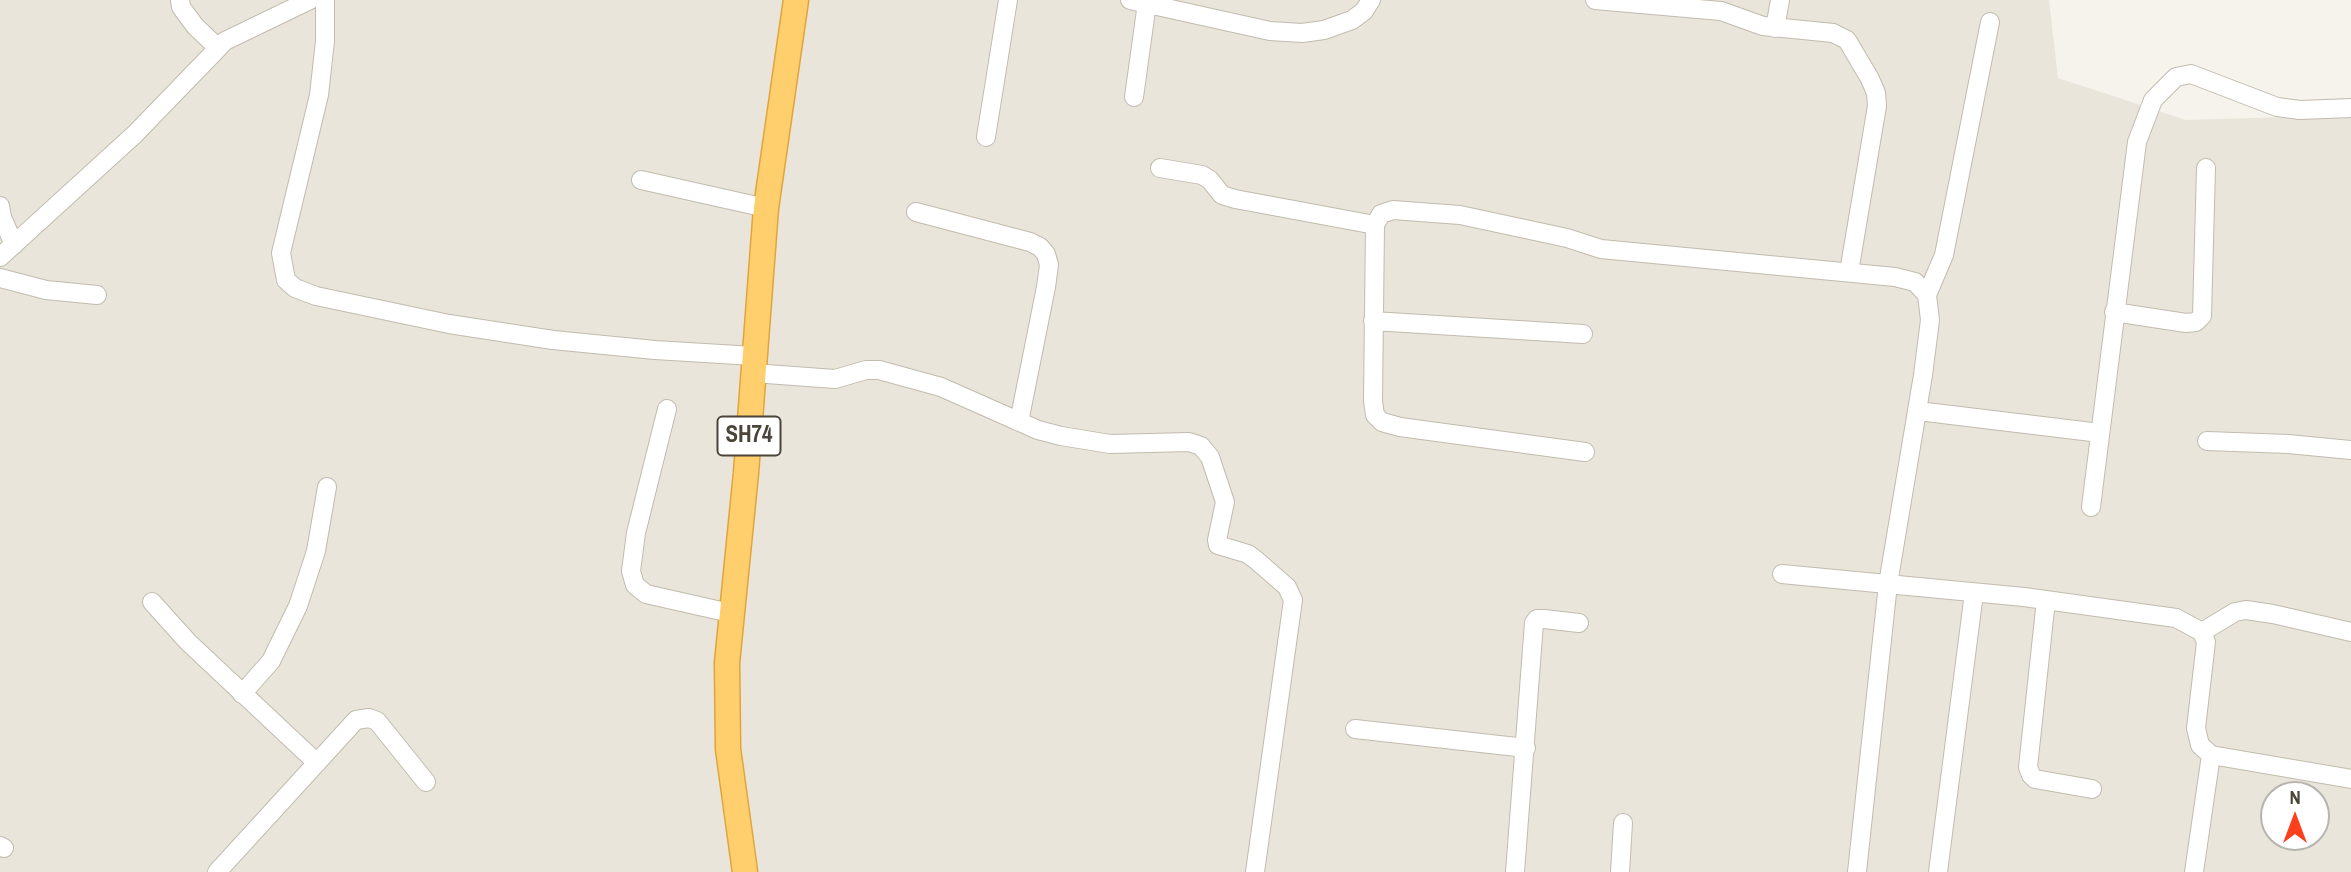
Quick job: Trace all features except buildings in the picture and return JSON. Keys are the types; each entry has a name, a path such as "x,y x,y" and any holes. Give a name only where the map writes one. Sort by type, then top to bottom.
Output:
{"highway":[{"name":"SH74","path":"747,872 728,749 727,663 746,474 766,208 796,0"}],"street":[{"path":"180,0 181,7 195,26 218,48"},
{"path":"0,257 135,134 225,41 310,0"},
{"path":"325,0 325,41 319,95 281,253 286,280 295,288 316,296 449,324 553,340 655,350 835,379 866,370 879,370 941,387 1038,430 1110,444 1189,442 1201,446 1210,457 1225,502 1218,545 1248,554 1291,593 1293,600 1255,872"},
{"path":"986,137 1008,0"},
{"path":"1134,97 1138,2 1270,31 1303,33 1324,30 1352,20 1364,11 1371,0"},
{"path":"1595,0 1680,4 1721,10 1751,23 1833,33 1847,40 1876,93 1877,106 1849,272"},
{"path":"1775,28 1780,0"},
{"path":"1857,872 1888,584 1918,411 1930,320 1927,295 1944,255 1990,22"},
{"path":"2091,507 2137,142 2152,100 2176,78 2191,74 2277,107 2300,110 2351,108"},
{"path":"1160,168 1202,175 1210,180 1222,195 1235,199 1375,225"},
{"path":"2114,312 2186,323 2196,322 2202,316 2206,168"},
{"path":"641,180 766,208"},
{"path":"0,206 14,245"},
{"path":"1585,452 1399,427 1382,422 1375,415 1375,225 1381,214 1393,209 1460,215 1567,238 1601,249 1895,277 1915,282 1927,295"},
{"path":"916,212 1030,242 1046,254 1049,265 1046,287 1019,422"},
{"path":"0,278 46,290 97,295"},
{"path":"1373,321 1583,334"},
{"path":"667,409 636,533 631,571 635,584 646,594 730,613"},
{"path":"1918,411 2100,433"},
{"path":"2207,441 2351,450"},
{"path":"242,694 271,661 298,606 316,551 327,487"},
{"path":"1782,574 2046,600 2176,618 2202,632 2206,642 2196,728 2200,745 2211,755 2351,779"},
{"path":"1938,872 1974,593"},
{"path":"2046,600 2028,767 2035,779 2092,789"},
{"path":"152,602 188,642 317,764"},
{"path":"2202,632 2235,612 2246,610 2351,632"},
{"path":"1516,872 1534,623 1537,619 1544,619 1578,623"},
{"path":"217,872 356,720 369,718 377,721 426,782"},
{"path":"1355,729 1526,748"},
{"path":"2194,872 2211,755"},
{"path":"1620,872 1623,823"}],"shaded area":[{"path":"0,0 2049,0 2058,78 2186,120 2351,115 2351,872 0,872"}]}
